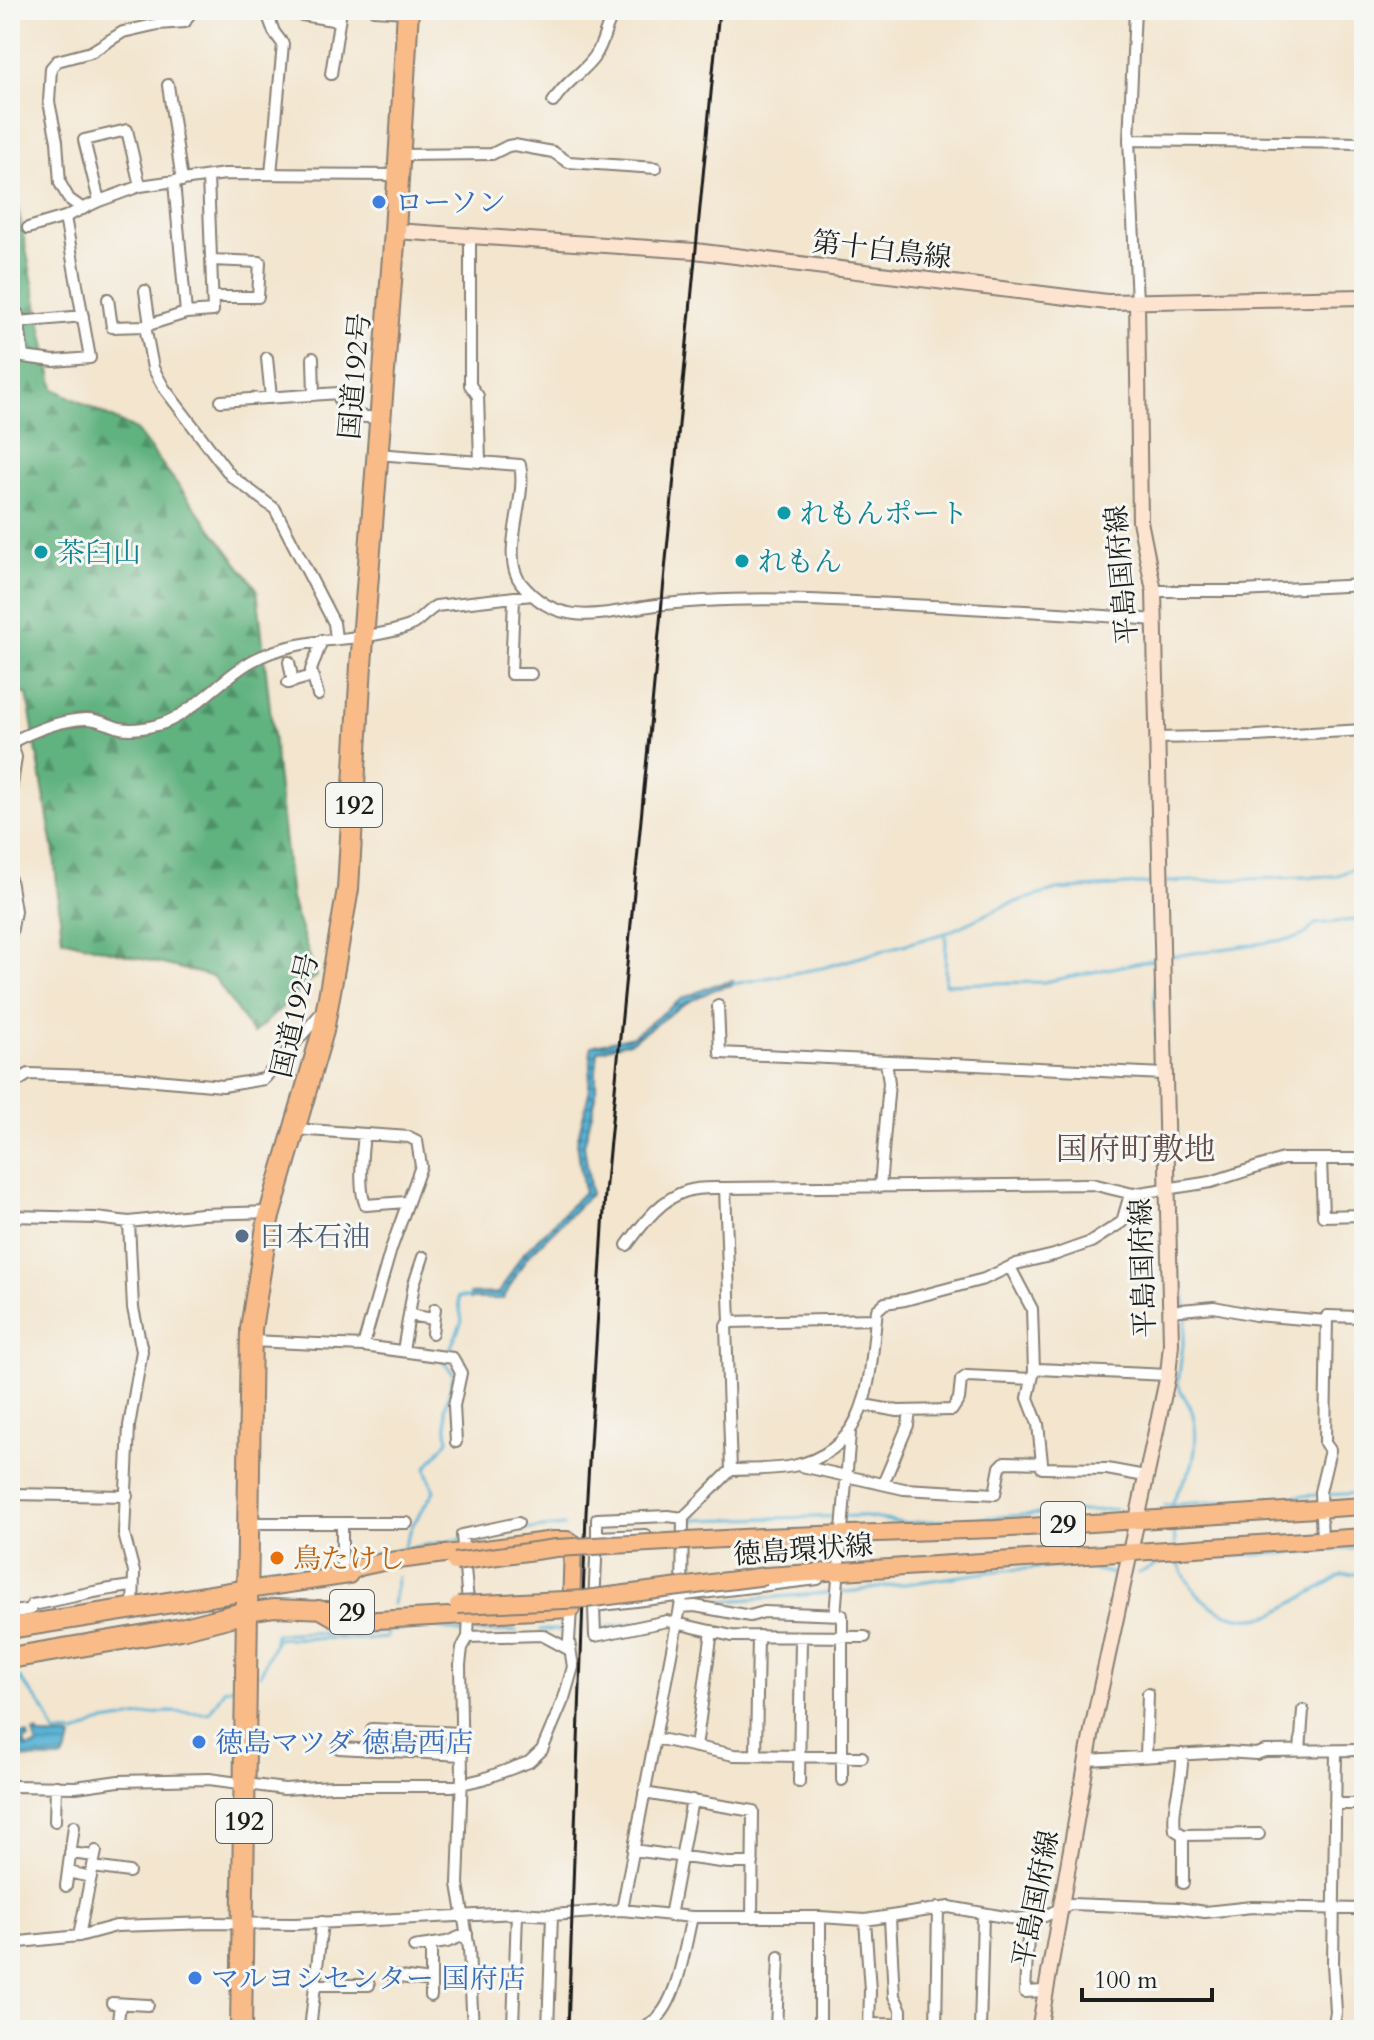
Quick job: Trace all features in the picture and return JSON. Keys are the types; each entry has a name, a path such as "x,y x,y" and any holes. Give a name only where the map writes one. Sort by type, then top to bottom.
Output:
{"highway":[{"name":"国道192号","path":"241,2030 251,1341 270,1212 328,1005 348,889 408,11"},
{"path":"10,1628 248,1590"},
{"path":"10,1658 181,1629 247,1612"}],"main road":[{"name":"第十白鳥線","path":"395,231 695,251 1107,302 1364,297"},
{"name":"平島国府線","path":"1039,2030 1088,1760 1181,1310 1164,1074 1154,591 1140,521 1137,301"},
{"name":"徳島環状線","path":"248,1590 342,1565 461,1548 556,1548 761,1537 842,1522 995,1529 1137,1519 1319,1499 1364,1506"},
{"name":"徳島環状線","path":"247,1612 274,1608 319,1609 466,1624 586,1599 766,1576 838,1585 1131,1552 1364,1537"},
{"path":"461,1548 554,1540 573,1543 571,1609 466,1624"}],"street":[{"path":"83,209 69,199 60,183 57,141 49,102 51,68 57,61 91,52 123,32 185,22 192,10"},
{"path":"374,10 408,11"},
{"path":"553,102 562,87 595,57 616,10"},
{"path":"1135,10 1129,140 1137,301"},
{"path":"271,174 283,44 264,12 340,15 331,74"},
{"path":"168,85 178,181 186,313"},
{"path":"99,201 84,140 127,130 140,186"},
{"path":"1129,140 1364,143"},
{"path":"28,228 65,217 140,186 208,177 397,165 492,154 514,145 553,152 568,162 656,168"},
{"path":"108,299 112,327 148,325 186,313 213,311 208,177"},
{"path":"65,217 83,316 90,358 54,361 23,357 16,343 14,318 83,316"},
{"path":"470,236 470,385 478,396 480,461"},
{"path":"211,260 260,262 258,297 213,297"},
{"path":"145,291 153,368 164,388 231,476 275,509 334,623 336,638"},
{"path":"267,358 271,398"},
{"path":"313,358 314,395"},
{"path":"221,401 339,393 342,415 379,418"},
{"path":"376,454 520,465 518,518 512,561 514,573 532,595 555,610 574,615 608,615 674,603 801,599 1154,620"},
{"path":"1154,591 1241,591 1364,585"},
{"path":"10,798 16,757 10,743 47,727 86,719 124,729 160,725 186,710 251,661 270,653 322,640 363,637 411,626 436,606 532,595"},
{"path":"514,598 511,674 531,674"},
{"path":"318,695 311,670 322,640"},
{"path":"289,662 290,683 312,676"},
{"path":"1156,738 1364,730"},
{"path":"10,821 13,841 10,852"},
{"path":"10,879 15,911 10,939"},
{"path":"10,970 12,1083 29,1074 122,1077 223,1086 264,1079 328,1005"},
{"path":"718,1006 720,1053 1164,1074"},
{"path":"880,1187 889,1083 886,1061"},
{"path":"294,1129 409,1137 417,1141 421,1166 406,1202 363,1346"},
{"path":"364,1134 361,1165 362,1198 366,1205 406,1202"},
{"path":"627,1245 645,1221 686,1191 1092,1184 1133,1194 1211,1182 1283,1159 1364,1159"},
{"path":"1321,1159 1323,1216 1364,1215"},
{"path":"725,1188 731,1470"},
{"path":"797,1465 841,1444 851,1431 864,1405 877,1310 885,1303 984,1279 1109,1233 1122,1222 1133,1194"},
{"path":"10,1216 129,1222 201,1214 270,1212"},
{"path":"129,1222 133,1308 142,1351 129,1426 124,1534 134,1572 133,1608"},
{"path":"403,1351 414,1284 423,1257"},
{"path":"1364,1262 1364,1277"},
{"path":"1010,1267 1032,1309 1033,1375 1028,1398 1038,1424 1042,1468 1107,1469 1145,1476"},
{"path":"1322,1539 1319,1499 1330,1450 1325,1443 1327,1316 1360,1317 1364,1299"},
{"path":"1181,1310 1214,1307 1255,1315 1327,1321"},
{"path":"409,1315 434,1314 432,1333"},
{"path":"730,1322 876,1319"},
{"path":"251,1341 363,1346 447,1357 461,1373 454,1406 456,1442"},
{"path":"864,1405 910,1411 952,1410 959,1399 961,1380 967,1376 1033,1375 1038,1369 1168,1375"},
{"path":"883,1484 908,1425 910,1411"},
{"path":"835,1615 851,1431"},
{"path":"622,1910 681,1602 683,1518 731,1470 797,1465 904,1489 995,1494 1000,1467 1005,1462 1042,1463"},
{"path":"10,1494 127,1496"},
{"path":"683,1518 597,1519 595,1636 659,1622 732,1636 865,1637"},
{"path":"597,1537 819,1527 842,1522"},
{"path":"248,1523 407,1523"},
{"path":"473,2030 467,1934 458,1884 462,1755 460,1665 466,1624 462,1535 518,1523"},
{"path":"342,1524 342,1565"},
{"path":"594,1606 681,1602 827,1578 838,1585"},
{"path":"10,1613 31,1609 32,1605 133,1586"},
{"path":"681,1602 750,1616 764,1612 842,1615 842,1780"},
{"path":"10,1786 209,1779 284,1789 453,1786 508,1771 529,1762 542,1750 564,1698 573,1667 570,1650 571,1609"},
{"path":"466,1624 542,1635 570,1650"},
{"path":"696,1747 712,1631"},
{"path":"756,1755 758,1636"},
{"path":"799,1782 801,1637"},
{"path":"1146,1756 1143,1706 1148,1694"},
{"path":"1300,1751 1303,1710"},
{"path":"372,1729 462,1733"},
{"path":"385,1730 385,1751"},
{"path":"655,1738 734,1755 862,1757"},
{"path":"339,1748 462,1755"},
{"path":"1088,1760 1182,1754 1364,1750"},
{"path":"1333,2030 1336,2012 1333,1964 1336,1751"},
{"path":"1182,1754 1175,1830 1183,1835 1259,1834"},
{"path":"55,1821 56,1786"},
{"path":"644,1793 753,1811 752,1916"},
{"path":"670,1916 692,1800"},
{"path":"1335,1804 1364,1804"},
{"path":"66,1886 74,1826"},
{"path":"1183,1835 1183,1883"},
{"path":"633,1850 728,1863 753,1863"},
{"path":"70,1853 93,1863 129,1872"},
{"path":"79,1936 93,1863"},
{"path":"68,1872 93,1863"},
{"path":"10,1943 79,1936 116,1926 322,1922 517,1913 552,1915 622,1910 692,1917 865,1920 949,1907 1029,1919 1045,1916 1070,1904 1205,1912 1252,1907 1364,1909"},
{"path":"865,1920 870,2027 901,2024 936,2027 938,1908"},
{"path":"516,2030 513,2025 517,1913"},
{"path":"980,2030 983,1914"},
{"path":"548,2030 552,1915"},
{"path":"638,2030 654,2022 670,1998 692,1917"},
{"path":"820,1917 820,2030"},
{"path":"890,1918 894,1996 901,2010 901,2024"},
{"path":"1029,1919 1025,1992 1044,1991"},
{"path":"311,2021 322,1922"},
{"path":"414,1947 447,1942 467,1934"},
{"path":"431,1944 431,1996"},
{"path":"776,2030 779,1957"},
{"path":"392,1976 404,1982 431,1981"},
{"path":"315,1985 369,1985"},
{"path":"117,2030 116,2003 148,2005"}],"green space":[{"path":"10,169 54,389 136,430 257,589 291,899 316,976 253,1034 214,977 62,939 54,853 27,694 10,694"}],"water":[{"path":"733,981 733,985 715,989 684,1004 632,1041 598,1051 596,1096 584,1145 591,1194 526,1258 503,1299 470,1299 470,1294 499,1293 521,1256 584,1192 577,1142 589,1093 591,1046 633,1036 681,999 714,985"},
{"path":"37,1732 40,1736 72,1739 63,1759 10,1758 10,1736 27,1734 29,1739 24,1740 26,1748 37,1746 33,1733"}],"waterway":[{"path":"1166,882 1336,876 1364,864"},
{"path":"733,984 822,968 949,932 1006,905 1057,890 1154,883"},
{"path":"1167,957 1297,938 1315,924 1364,919"},
{"path":"946,933 945,984 1044,982 1156,959"},
{"path":"1154,959 1157,1069"},
{"path":"1172,1084 1173,1116"},
{"path":"1176,1268 1187,1307"},
{"path":"448,1354 462,1321 458,1297 471,1297"},
{"path":"1172,1507 1191,1468 1195,1447 1192,1411 1178,1383 1187,1314"},
{"path":"404,1547 412,1526 434,1491 426,1468 448,1440 445,1408 454,1374 445,1361"},
{"path":"1325,1495 1364,1493"},
{"path":"1165,1505 1317,1495"},
{"path":"690,1520 859,1516 904,1523 1115,1509"},
{"path":"602,1524 622,1523"},
{"path":"1174,1524 1175,1544"},
{"path":"346,1559 501,1532 564,1526"},
{"path":"1139,1573 1165,1561 1364,1548"},
{"path":"1177,1558 1183,1573 1202,1598 1227,1614 1242,1617 1274,1614 1342,1575 1364,1573"},
{"path":"276,1574 339,1560"},
{"path":"711,1602 855,1591 1004,1570 1077,1566 1119,1575"},
{"path":"393,1604 398,1576"},
{"path":"601,1628 633,1623"},
{"path":"273,1647 275,1634 310,1632 337,1635 434,1627 464,1633"},
{"path":"540,1630 564,1630"},
{"path":"476,1632 516,1631"},
{"path":"260,1675 276,1639 372,1639 386,1638 387,1634"},
{"path":"19,1677 44,1709 55,1733 76,1734 99,1723 166,1712 209,1713 224,1690 233,1687"}],"railway":[{"path":"568,2030 586,1513 605,1193 719,10"}],"place":[{"name":"ローソン","path":"379,202"},
{"name":"れもんポート","path":"784,513"},
{"name":"茶臼山","path":"41,552"},
{"name":"れもん","path":"742,561"},
{"name":"日本石油","path":"242,1236"},
{"name":"鳥たけし","path":"277,1558"},
{"name":"徳島マツダ 徳島西店","path":"199,1742"},
{"name":"マルヨシセンター 国府店","path":"195,1978"}],"district":[{"name":"国府町敷地","path":"1136,1149"}]}
